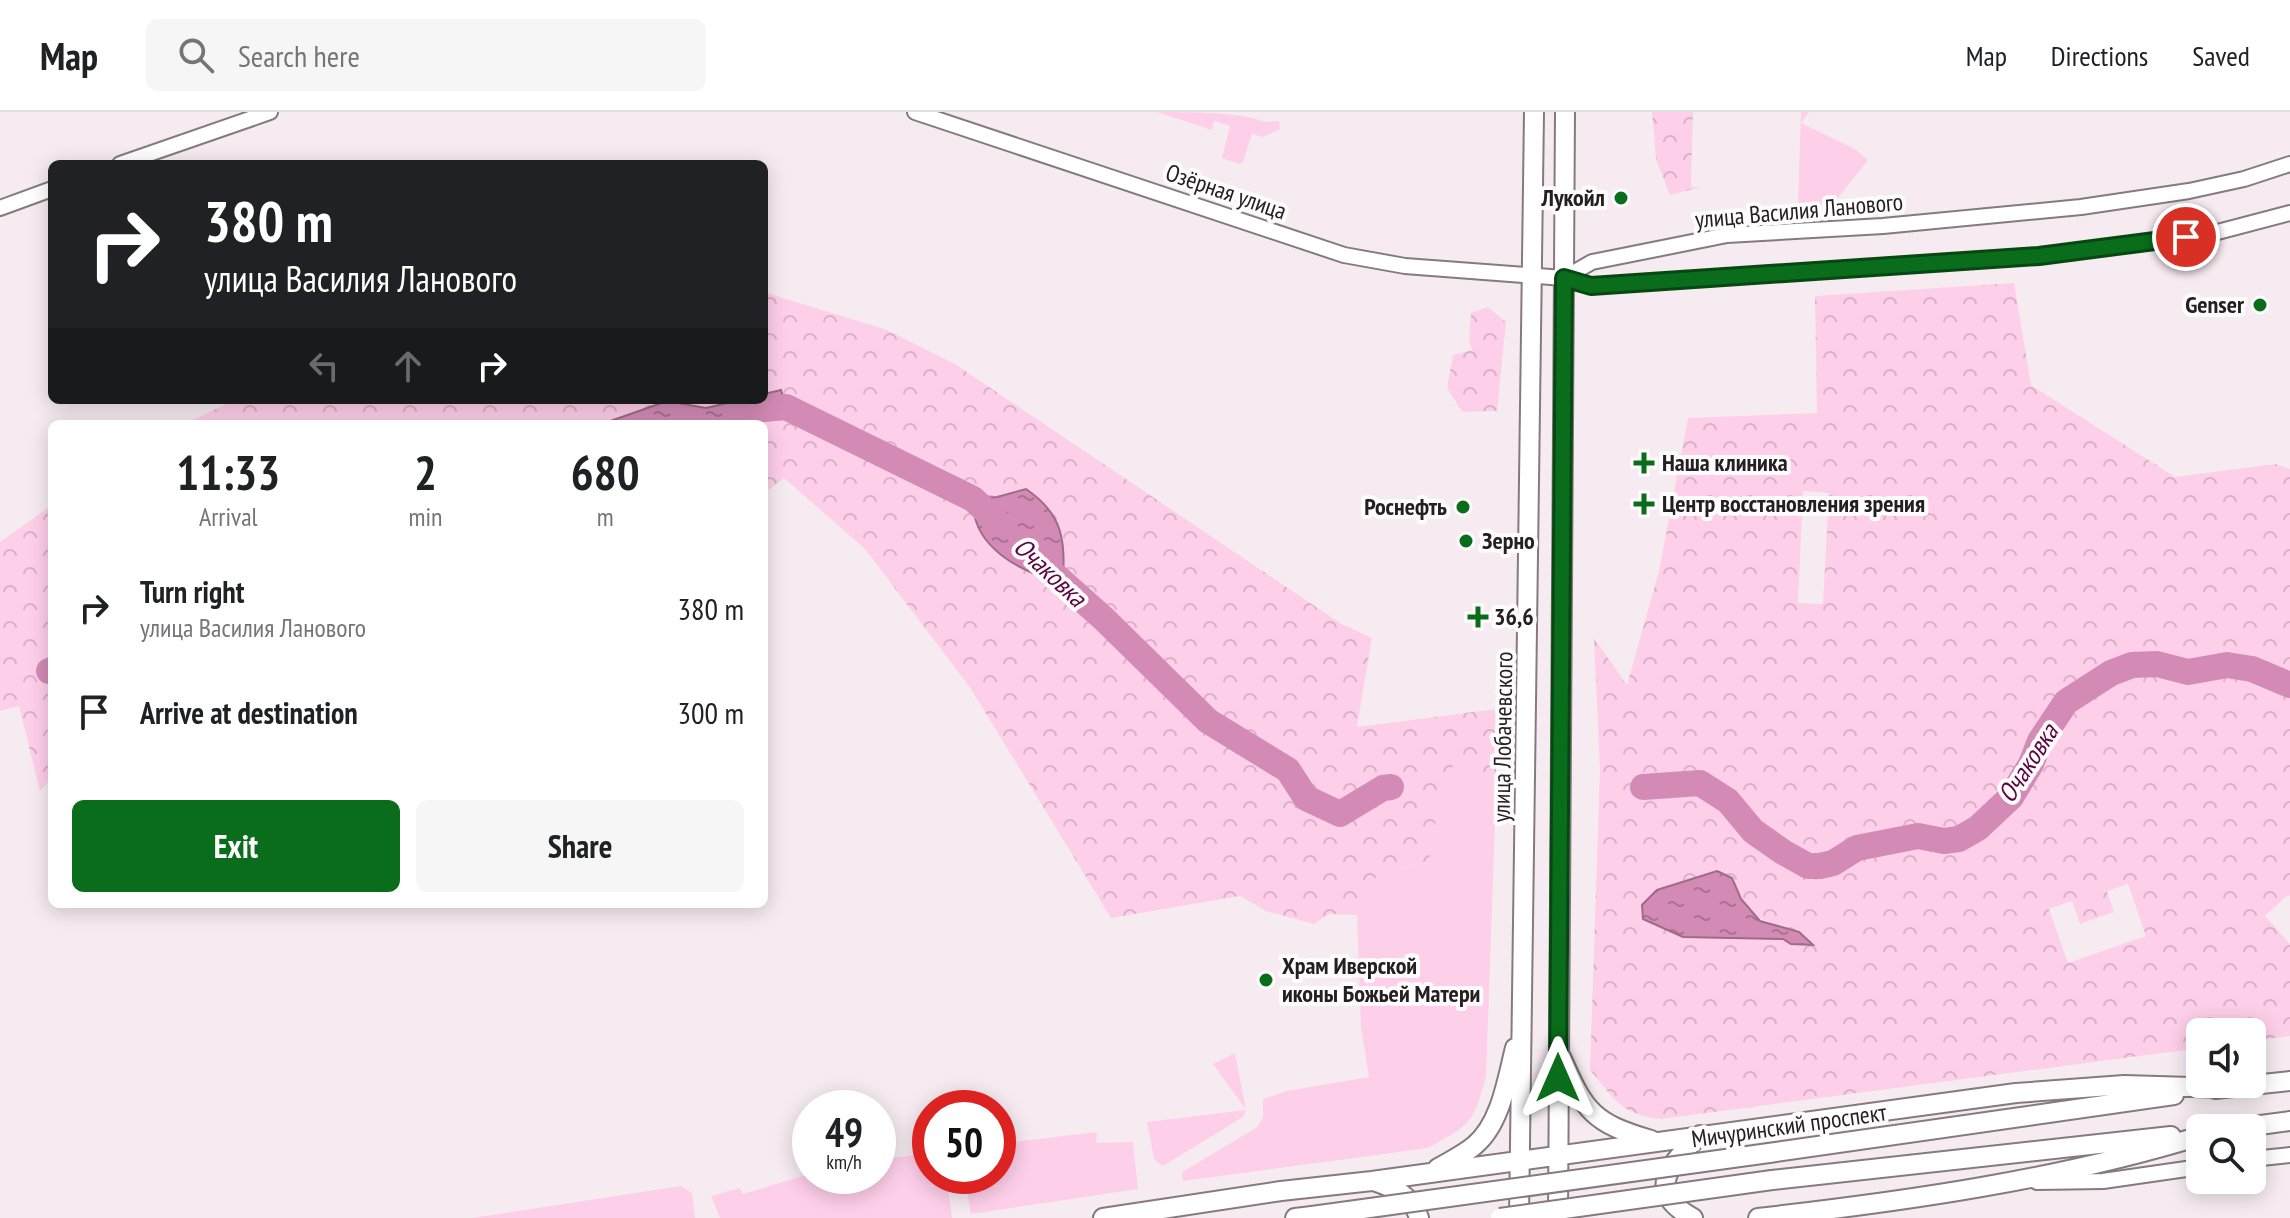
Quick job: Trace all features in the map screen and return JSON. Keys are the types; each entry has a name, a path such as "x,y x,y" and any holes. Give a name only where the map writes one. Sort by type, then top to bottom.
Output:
{"main road":[{"name":"улица Лобачевского","path":"1519,1218 1534,112"},
{"path":"1558,1218 1565,112"},
{"path":"1431,1172 1475,1145 1486,1132 1503,1093 1522,1022"},
{"path":"1557,1050 1578,1098 1600,1120 1658,1142"},
{"name":"Мичуринский проспект","path":"2266,1084 2290,1081"},
{"path":"1103,1218 1281,1191 2016,1093 2124,1085 2186,1087"},
{"name":"Мичуринский проспект","path":"1304,1217 2186,1094"},
{"path":"2266,1124 2290,1121"},
{"path":"1693,1218 1667,1196 1665,1176 1675,1159 1700,1135"},
{"path":"1500,1218 1772,1180 2186,1136"},
{"path":"1758,1218 2017,1182 2153,1150 2186,1139"},
{"path":"1372,1181 1403,1194 1419,1218"}],"street":[{"name":"Озёрная улица","path":"915,112 1344,255 1405,266 1564,278"},
{"path":"131,160 264,113"},
{"name":"улица Василия Ланового","path":"1564,278 1592,262 1727,235 1883,226 2081,207 2189,191 2255,176 2290,164"},
{"path":"0,208 48,190"},
{"path":"1564,278 1591,286 2039,256 2210,234 2290,213"},
{"path":"2266,1158 2290,1155"},
{"path":"2017,1182 2103,1181 2186,1169"}],"green space":[{"path":"1157,112 1243,116 1264,122 1279,121 1280,129 1263,137 1252,134 1243,162 1239,164 1222,158 1230,126 1214,121 1212,130"},
{"path":"1652,112 1693,112 1691,187 1701,187 1670,195 1656,159"},
{"path":"1801,112 1809,112 1801,123 1855,149 1868,160 1837,199 1807,210 1798,203"},
{"path":"2014,283 2031,385 2175,477 2275,464 2290,469 2290,896 2265,916 2290,944 2290,1036 2266,1039 2266,1018 2186,1018 2186,1050 1661,1119 1647,1117 1619,1104 1590,1070 1600,770 1594,638 1627,685 1659,571 1688,418 1817,413 1815,296","holes":["1803,491 1829,493 1823,604 1798,603","1717,871 1732,878 1744,902 1757,916 1799,932 1784,939 1683,937 1688,881","2128,884 2146,936 2068,963 2049,909 2072,901 2080,924 2114,912 2107,891"]},
{"path":"768,293 887,330 955,364 1340,623 1372,638 1357,727 1496,709 1496,794 1458,757 1442,787 1429,861 1367,881 1357,915 1329,914 1314,924 1266,911 1240,896 1111,918 971,689 865,549 784,478 768,490 768,420 192,420 226,404 768,404","holes":["1026,489 1061,530 973,499 997,497"]},
{"path":"1488,307 1506,322 1497,411 1462,412 1447,388 1453,355 1472,350 1469,341 1471,313"},
{"path":"48,508 48,782 40,791 19,706 0,711 0,542"},
{"path":"1458,756 1496,794 1486,1076 1478,1104 1468,1121 1462,1128 1428,1148 1183,1181 1182,1172 1256,1128 1263,1118 1263,1099 1287,1091 1369,1077 1361,1028 1357,915 1367,881 1429,861 1442,787"},
{"path":"1235,1053 1246,1110 1213,1064"},
{"path":"1246,1110 1243,1117 1163,1166 1154,1159 1147,1122"},
{"path":"1097,1132 1096,1143 1133,1142 1138,1189 971,1214 967,1194 1016,1194 1016,1142"},
{"path":"912,1155 912,1194 949,1194 952,1218 720,1218 711,1196 740,1188 743,1194 792,1179 792,1194 896,1194 896,1158"},
{"path":"681,1186 692,1193 695,1218 472,1218"}],"water":[{"path":"781,390 786,407 776,418 767,420 613,420 659,404 706,408 723,404 768,404 768,393"},
{"path":"1026,489 1048,509 1060,530 1063,584 1016,565 990,544 980,531 973,499 997,497"},
{"path":"1717,871 1732,878 1741,899 1760,921 1799,932 1813,945 1791,944 1783,939 1683,937 1643,919 1642,905 1657,890"}],"waterway":[{"name":"Очаковка","path":"753,410 786,407 973,499 999,523"},
{"name":"Очаковка","path":"1039,561 1104,619 1208,721 1288,770 1306,798 1340,814 1383,788 1391,787"},
{"name":"Очаковка","path":"1643,787 1700,783 1728,801 1753,831 1783,852 1808,866 1820,866 1833,863 1857,848 1918,836 1944,841 1959,839 1978,828 2011,797 2031,764 2040,741 2066,702 2111,673 2132,665 2157,664 2188,672 2227,665 2252,669 2290,685"}],"place":[{"name":"Лукойл","path":"1621,198"},
{"name":"Genser","path":"2260,305"},
{"name":"Наша клиника","path":"1644,463"},
{"name":"Центр восстановления зрения","path":"1644,504"},
{"name":"Роснефть","path":"1463,507"},
{"name":"Зерно","path":"1466,541"},
{"name":"36,6","path":"1478,617"},
{"name":"Храм Иверской иконы Божьей Матери","path":"1266,980"}],"route":[{"path":"1558,1078 1564,278 1591,286 2039,256 2186,237"}]}
